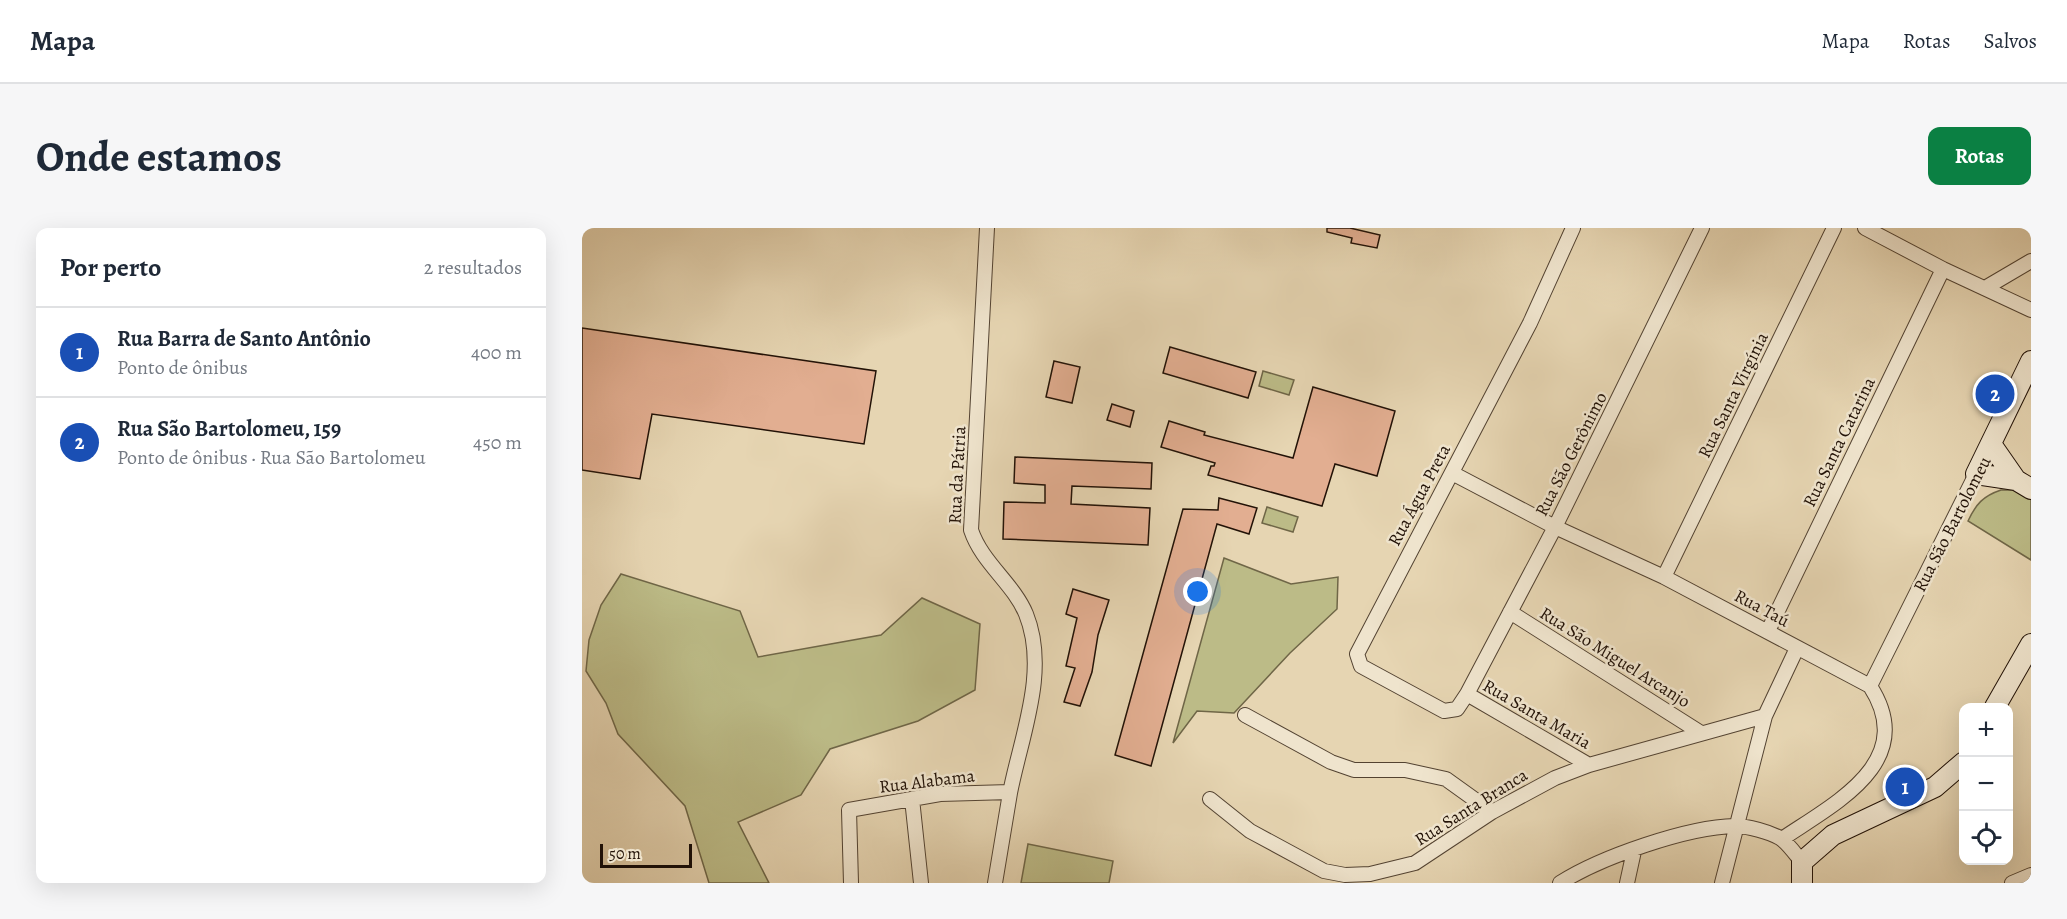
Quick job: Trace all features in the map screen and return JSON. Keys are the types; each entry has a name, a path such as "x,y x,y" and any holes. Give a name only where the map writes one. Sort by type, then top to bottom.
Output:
{"street":[{"name":"Rua da Pátria","path":"987,228 971,530 984,556 1025,612 1035,660 1026,721 1010,792 995,883"},
{"name":"Rua Água Preta","path":"1467,694 1457,709 1444,711 1360,666 1357,654 1530,323 1573,228"},
{"name":"Rua São Gerônimo","path":"1467,694 1555,527 1702,228"},
{"name":"Rua Santa Virgínia","path":"1664,577 1834,228"},
{"path":"1866,228 1943,269 2031,310"},
{"path":"1985,288 2031,261"},
{"name":"Rua Santa Catarina","path":"1768,631 1943,269"},
{"name":"Rua São Bartolomeu","path":"1870,687 2031,361"},
{"path":"1992,444 2024,484"},
{"name":"Rua Taú","path":"1452,473 1555,527 1664,577 1870,687"},
{"path":"1976,474 2024,484"},
{"name":"Rua São Miguel Arcanjo","path":"1510,612 1701,733"},
{"path":"1998,703 2031,644"},
{"path":"1722,883 1765,716 1797,648"},
{"path":"1782,839 1852,789 1868,774 1880,756 1886,738 1887,722 1882,704 1870,687"},
{"name":"Rua Santa Maria","path":"1467,694 1588,765"},
{"path":"1245,715 1331,762 1354,770 1406,770 1446,779 1492,812"},
{"name":"Rua Santa Branca","path":"1210,799 1250,831 1324,871 1345,875 1370,874 1415,863 1492,812 1555,778 1588,765 1765,716"},
{"path":"1802,862 1833,835 1935,787 1959,766"},
{"name":"Rua Alabama","path":"851,883 849,810 940,794 1010,792"},
{"path":"912,799 921,883"},
{"path":"1560,883 1578,872 1634,851 1699,831 1737,826 1782,839 1802,862 1802,883"},
{"path":"1627,883 1634,851"},
{"path":"1315,883 1324,871"},
{"path":"2012,883 2031,875"}],"shaded area":[{"path":"1263,371 1294,380 1289,395 1259,386"},
{"path":"2001,490 2018,490 2031,498 2031,560 1968,521 1981,501"},
{"path":"1267,507 1298,517 1293,532 1262,523"},
{"path":"1224,558 1291,584 1338,577 1337,609 1290,653 1234,713 1197,711 1173,743"},
{"path":"621,574 740,611 758,657 881,635 922,598 980,624 975,690 918,721 830,749 801,795 738,822 769,883 709,883 685,806 618,734 606,703 586,671 589,640 601,605"},
{"path":"1028,844 1113,861 1109,883 1021,883"}],"building":[{"path":"1327,228 1350,228 1380,235 1377,248 1351,243 1352,238 1327,232"},
{"path":"582,328 876,371 864,444 652,414 640,479 582,470"},
{"path":"1170,347 1256,372 1248,398 1163,373"},
{"path":"1054,361 1080,367 1072,403 1046,397"},
{"path":"1313,387 1395,411 1377,476 1335,464 1322,506 1208,475 1211,466 1215,463 1161,447 1169,421 1205,432 1204,435 1293,458"},
{"path":"1112,404 1134,411 1130,427 1107,420"},
{"path":"1015,457 1152,463 1151,489 1072,486 1071,504 1150,508 1148,545 1003,539 1004,502 1045,503 1045,485 1014,483"},
{"path":"1219,498 1257,508 1249,534 1217,524 1151,766 1115,755 1183,509 1218,510"},
{"path":"1073,589 1109,600 1098,635 1092,672 1080,706 1064,702 1075,668 1066,666 1077,618 1066,614"}],"place":[{"name":"Rua São Bartolomeu, 159","path":"1995,394"},
{"name":"Rua Barra de Santo Antônio","path":"1905,787"}]}
